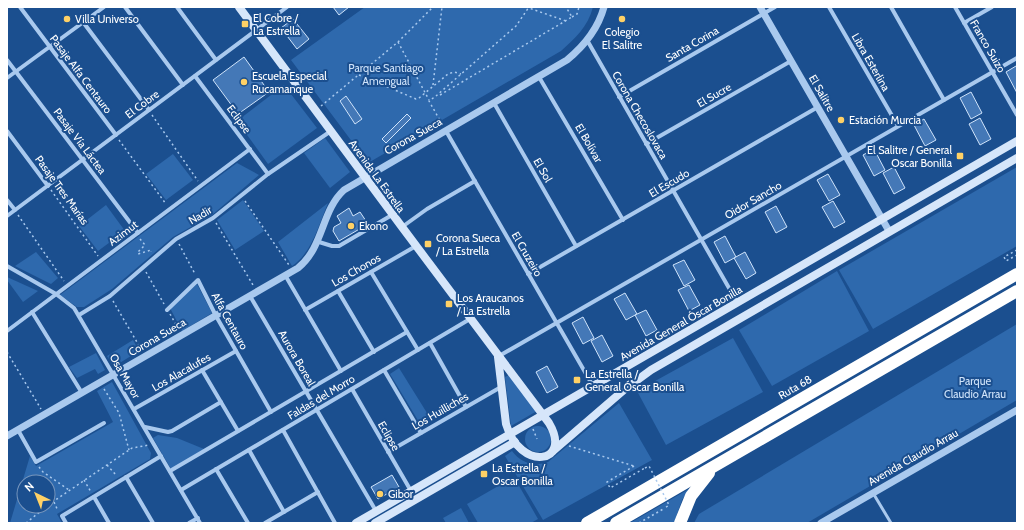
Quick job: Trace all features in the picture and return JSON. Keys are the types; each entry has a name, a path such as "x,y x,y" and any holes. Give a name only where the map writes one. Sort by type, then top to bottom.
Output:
{"highway":[{"name":"Ruta 68","path":"586,523 1017,274"},
{"path":"616,523 1017,291"},
{"path":"680,523 691,496 701,481 718,464"}],"main road":[{"name":"Avenida La Estrella","path":"239,7 392,215 543,415 555,436 555,445 552,452"},
{"name":"Avenida General Óscar Bonilla","path":"356,523 1017,141"},
{"path":"498,357 506,424 510,434 527,454 535,458 545,457 633,383 651,370 1017,158"},
{"path":"376,523 516,442"}],"street":[{"name":"Pasaje Alfa Centauro","path":"20,7 116,135"},
{"path":"7,78 104,7"},
{"path":"125,7 183,85"},
{"path":"177,7 216,60"},
{"name":"El Cobre","path":"7,216 287,7"},
{"name":"Corona Sueca","path":"7,436 293,271 308,259 319,242 337,197 347,188 364,176 446,131 567,60 587,40 598,25 604,7"},
{"name":"Santa Corina","path":"619,97 762,10 775,7"},
{"name":"Libra Esterlina","path":"829,7 898,126"},
{"path":"891,7 944,100"},
{"name":"Franco Suizo","path":"955,7 1017,115"},
{"path":"964,23 992,7"},
{"name":"El Salitre","path":"762,10 890,231"},
{"path":"83,22 149,110"},
{"name":"Corona Checoslovaca","path":"587,40 737,303"},
{"name":"Oidor Sancho","path":"498,357 1017,58"},
{"name":"Pasaje Vía Láctea","path":"7,60 138,233"},
{"name":"El Sucre","path":"646,144 791,61"},
{"name":"Eclipse","path":"195,76 268,174"},
{"name":"El Bolívar","path":"539,77 623,220"},
{"name":"El Sol","path":"494,103 576,246"},
{"name":"El Escudo","path":"528,274 818,107"},
{"name":"Pasaje Tres Marías","path":"7,131 48,186"},
{"name":"Nadir","path":"79,315 110,296 176,239 213,218 268,174 330,131"},
{"name":"El Cruzeiro","path":"446,131 593,386"},
{"name":"Azimut","path":"7,330 250,149"},
{"path":"402,227 426,209 475,181"},
{"path":"7,200 15,210"},
{"path":"319,242 332,246 339,246 392,215"},
{"name":"Los Chonos","path":"305,310 416,246"},
{"name":"Osa Mayor","path":"7,266 68,302 79,315 200,523"},
{"path":"372,272 418,350"},
{"path":"285,276 341,371"},
{"name":"Corona Sueca","path":"167,310 198,280"},
{"name":"Alfa Centauro","path":"198,280 216,316 271,412"},
{"path":"338,291 374,352"},
{"name":"Aurora Boreal","path":"254,294 306,391 376,512"},
{"path":"32,312 82,393"},
{"name":"Faldas del Morro","path":"181,490 470,319"},
{"name":"Faldas del Morro","path":"170,471 407,332"},
{"path":"430,343 466,407"},
{"name":"Los Alacalufes","path":"134,409 236,351"},
{"path":"202,370 238,431"},
{"path":"384,370 421,433"},
{"name":"Los Huilliches","path":"388,452 501,387"},
{"name":"Eclipse","path":"352,389 411,491"},
{"path":"144,427 168,432 172,431 221,402"},
{"name":"Avenida Claudio Arrau","path":"821,523 1017,410"},
{"path":"18,430 36,462 104,423"},
{"path":"283,430 335,523"},
{"path":"249,450 284,512"},
{"path":"66,523 62,516 162,456"},
{"path":"216,469 248,523"},
{"path":"126,477 153,523"},
{"path":"265,523 318,492"},
{"path":"94,497 109,523"},
{"path":"189,523 198,518"}],"lane":[{"path":"873,493 891,523"}],"path":[{"path":"315,111 398,42 434,7"},
{"path":"433,86 442,7"},
{"path":"436,96 516,26 528,7 566,21"},
{"path":"566,7 572,17"},
{"path":"429,101 566,21 577,14 579,7"},
{"path":"398,42 446,131"},
{"path":"359,75 416,99 420,98 448,74 454,72 461,74"},
{"path":"149,110 201,186"},
{"path":"116,135 170,209"},
{"name":"Pasaje Tres Marías","path":"48,186 101,261"},
{"path":"241,196 293,271"},
{"path":"15,210 68,286"},
{"path":"213,218 254,294"},
{"path":"138,233 139,239 145,245 138,252 138,254 152,251 141,262 143,267 182,335"},
{"path":"176,239 198,280"},
{"path":"1017,250 1004,257 1006,261 1017,255"},
{"path":"110,296 145,356"},
{"path":"7,352 44,414"},
{"path":"100,382 119,413 129,450"},
{"path":"566,439 570,448 634,466 607,482 610,488 649,466 669,505 640,523"},
{"path":"56,500 129,450 147,446"},
{"path":"107,465 117,476"},
{"path":"43,472 69,490"},
{"path":"84,480 90,491"},
{"path":"56,506 58,511"},
{"path":"26,523 38,514"}],"green space":[{"name":"Parque Santiago Amengual","path":"365,7 593,7 588,20 576,37 561,51 368,163 291,60"},
{"path":"284,85 317,128 268,164 237,121"},
{"path":"325,138 350,172 330,188 304,153"},
{"path":"173,154 193,180 166,200 146,174"},
{"path":"237,163 259,175 212,215 173,237 112,289 84,307 77,307 60,295"},
{"path":"1017,167 1017,246 873,329 839,270"},
{"path":"243,200 264,231 235,250 217,220"},
{"path":"328,203 310,246 305,254 292,266 278,242"},
{"path":"106,205 125,231 98,251 79,226"},
{"path":"36,252 58,278 51,284 15,266"},
{"path":"837,271 869,331 772,386 739,330"},
{"path":"7,277 38,291 23,302 7,280"},
{"path":"197,284 212,313 182,331 170,308"},
{"name":"Parque Claudio Arrau","path":"1017,324 1017,400 807,523 694,523 699,514"},
{"path":"733,338 763,392 666,445 637,391"},
{"path":"133,340 139,351 118,364 120,368 116,371 107,356"},
{"path":"96,353 105,370 98,374 95,369 77,378 69,367"},
{"path":"399,368 432,421 422,427 390,374"},
{"path":"509,375 537,411 511,426 505,377"},
{"path":"112,382 151,453 150,459 57,514 62,523 10,523 16,503 16,514 56,514 56,474 25,474 30,456 36,466 113,422 97,391"},
{"path":"619,403 652,460 543,520 505,456 512,451 519,458 528,463 538,464 548,462"},
{"path":"538,426 547,430 551,439 547,448 538,452 529,448 525,439 529,430"},
{"path":"158,435 177,438 204,449 171,469 153,438"},
{"path":"514,477 538,519 531,523 478,523 467,504"},
{"path":"689,489 682,500 674,523 630,523"},
{"path":"461,508 469,523 446,523 443,518"}],"building":[{"path":"333,7 349,7 339,15"},
{"path":"293,19 309,39 297,49 281,28"},
{"path":"244,57 269,92 238,114 213,80"},
{"path":"1016,66 1017,67 1017,93 1006,72"},
{"path":"971,92 982,113 971,119 960,98"},
{"path":"346,96 362,119 355,124 340,101"},
{"path":"407,114 411,118 386,143 382,139"},
{"path":"980,118 991,139 980,145 969,124"},
{"path":"924,119 936,140 925,146 914,125"},
{"path":"874,149 885,170 874,176 863,155"},
{"path":"894,167 905,188 894,194 883,173"},
{"path":"828,174 840,195 829,201 817,180"},
{"path":"833,201 845,222 834,228 822,207"},
{"path":"776,206 787,227 776,233 765,212"},
{"name":"Ekono","path":"349,208 353,216 360,212 368,224 339,241 333,231 334,227 341,223 337,216"},
{"path":"725,236 736,257 725,263 714,242"},
{"path":"745,252 756,273 746,279 734,258"},
{"path":"684,260 695,280 684,286 673,265"},
{"path":"689,285 700,305 689,311 678,290"},
{"path":"625,293 637,314 626,320 614,299"},
{"path":"646,310 657,330 646,336 635,315"},
{"path":"583,317 594,338 583,344 572,323"},
{"path":"602,335 613,356 602,362 591,341"},
{"path":"547,366 558,387 547,393 536,372"},
{"path":"392,475 399,487 378,499 371,487"}],"place":[{"name":"Villa Universo","path":"67,19"},
{"name":"Colegio El Salitre","path":"622,19"},
{"name":"El Cobre / La Estrella","path":"245,24"},
{"name":"Escuela Especial Rucamanque","path":"244,82"},
{"name":"Estación Murcia","path":"841,120"},
{"name":"El Salitre / General Oscar Bonilla","path":"960,156"},
{"name":"Ekono","path":"351,226"},
{"name":"Corona Sueca / La Estrella","path":"428,244"},
{"name":"Los Araucanos / La Estrella","path":"449,304"},
{"name":"La Estrella / General Óscar Bonilla","path":"577,380"},
{"name":"La Estrella / Oscar Bonilla","path":"484,474"},
{"name":"Gibor","path":"380,494"}]}
